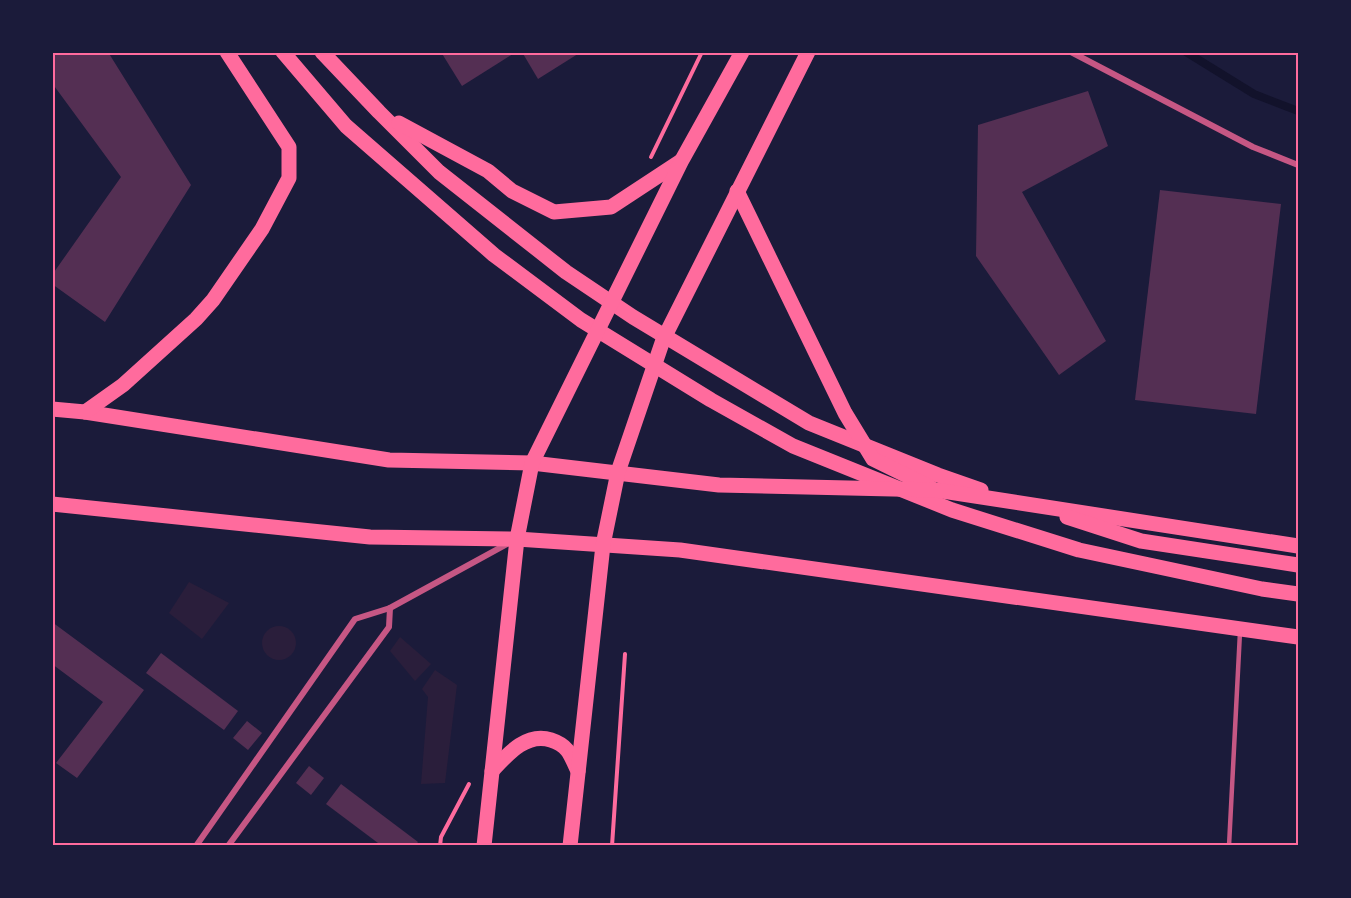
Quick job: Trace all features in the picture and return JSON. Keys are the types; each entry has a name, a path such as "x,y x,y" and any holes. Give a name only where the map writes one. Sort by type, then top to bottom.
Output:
{"main road":[{"path":"85,412 123,385 196,319 213,300 262,229 289,178 289,147 227,52"},
{"path":"283,52 346,126 494,255 581,320 711,400 793,446 952,510 1079,550 1262,589 1299,594"},
{"path":"322,52 439,172 566,272 633,317 809,423 938,476 1141,541 1299,565"},
{"path":"329,52 357,85 402,126 488,171 512,191 554,212 611,207 682,160"},
{"path":"484,846 517,538 532,464 682,160 742,52"},
{"path":"570,846 603,546 618,472 663,340 736,191 808,52"},
{"path":"736,191 845,413 873,459 936,490"},
{"path":"52,409 85,412 389,460 532,464 718,485 936,490 1299,546"},
{"path":"52,504 370,537 517,538 680,550 1299,637"},
{"path":"492,771 517,747 529,741 546,739 557,742 567,749 578,771"}],"street":[{"path":"1071,52 1253,147 1299,165"},
{"path":"196,846 356,618 390,608 517,538"},
{"path":"228,846 389,627 390,608"}],"lane":[{"path":"1229,846 1240,629"}],"path":[{"path":"644,165 651,157 702,52"},
{"path":"612,846 625,654"},
{"path":"440,846 441,837 474,775"}],"shaded area":[{"path":"189,582 229,603 202,639 169,613"},
{"path":"279,626 291,631 296,643 291,655 279,660 267,655 262,643 267,631"},
{"path":"400,637 431,664 415,681 390,651"},
{"path":"435,670 457,685 445,783 421,784 428,697 422,689"}],"building":[{"path":"52,52 108,52 191,185 105,322 52,284 52,275 121,177 52,83"},
{"path":"441,52 516,52 462,86"},
{"path":"522,52 581,52 538,79"},
{"path":"1088,91 1108,146 1022,192 1106,341 1059,375 976,256 978,125"},
{"path":"1160,190 1281,204 1256,414 1135,400"},
{"path":"52,622 144,690 77,778 56,763 103,702 52,664"},
{"path":"161,653 238,711 224,730 146,673"},
{"path":"247,721 262,733 248,750 233,738"},
{"path":"309,766 324,778 311,795 296,783"},
{"path":"341,784 418,842 415,846 382,846 326,804"}],"waterway":[{"path":"1186,52 1254,94 1298,111"}]}
